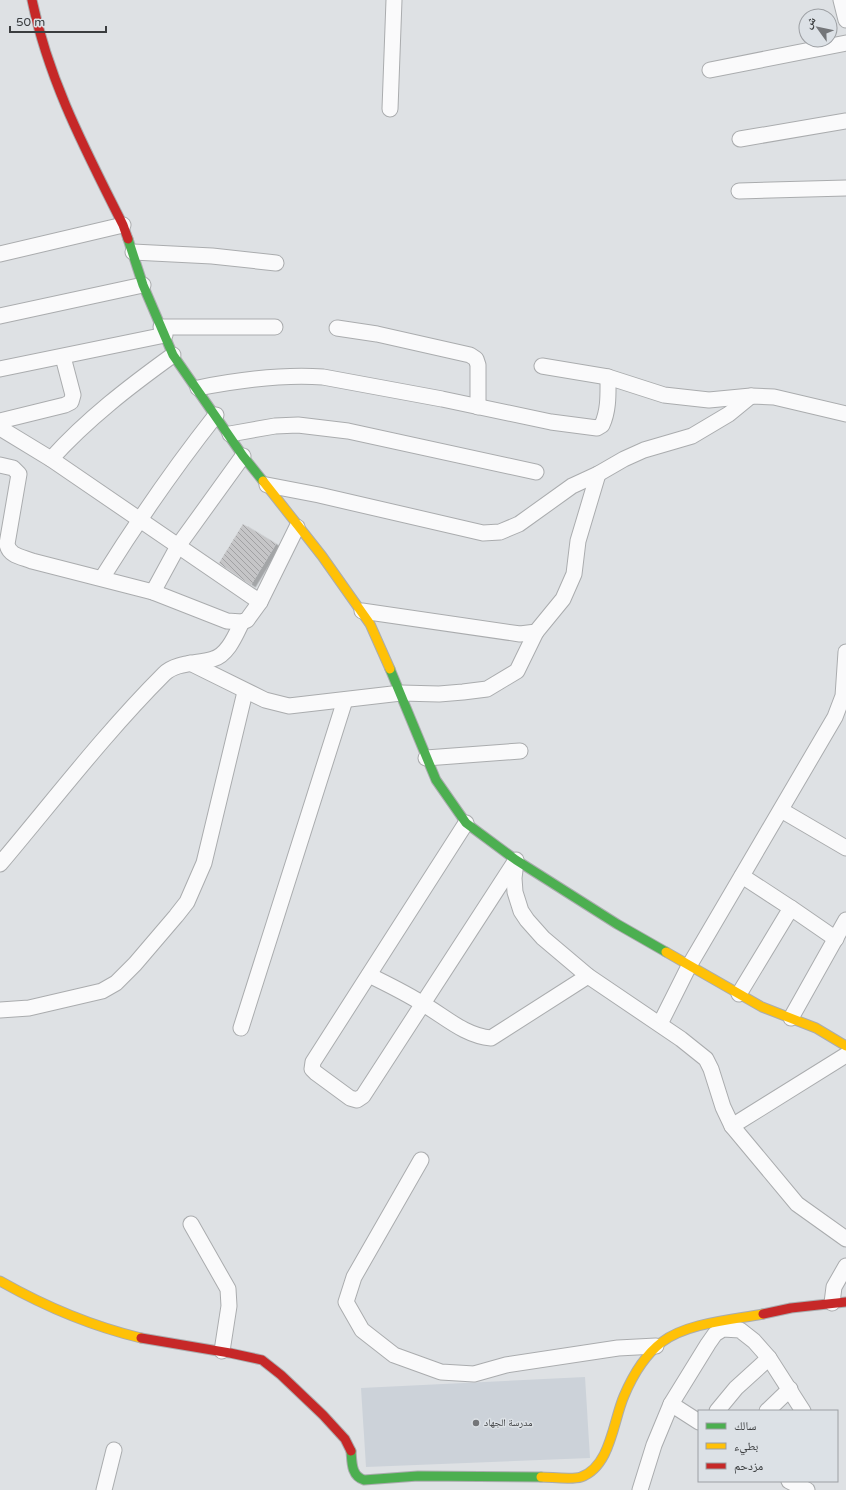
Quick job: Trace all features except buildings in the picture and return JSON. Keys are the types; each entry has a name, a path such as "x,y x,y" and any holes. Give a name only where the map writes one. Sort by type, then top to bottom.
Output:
{"street":[{"path":"32,0 39,33 57,87 74,127 123,225 143,285 173,355 198,388 266,486 297,527 322,556 362,611 370,624 401,693 436,780 466,823 516,860 617,924 762,1007 816,1028 846,1046"},
{"path":"390,109 394,0"},
{"path":"841,0 846,20"},
{"path":"710,70 846,43"},
{"path":"740,138 846,122"},
{"path":"739,191 846,188"},
{"path":"0,254 123,225"},
{"path":"133,252 212,256 276,263"},
{"path":"0,316 143,285"},
{"path":"0,369 63,357 163,331 275,327"},
{"path":"336,328 377,334 470,355 476,359 478,365 478,407"},
{"path":"51,459 86,423 136,382 173,355"},
{"path":"0,421 65,405 71,402 73,395 63,357"},
{"path":"542,366 608,377 664,395 709,400 751,396 786,399 846,414"},
{"path":"198,388 270,378 306,376 330,378 442,399 551,422 598,427 602,425 606,412 608,377"},
{"path":"266,486 319,495 489,533 500,532 519,524 572,486 598,474 624,459 644,450 692,436 728,414 751,396"},
{"path":"102,578 138,520 185,454 216,415"},
{"path":"230,434 274,426 298,425 341,430 536,472"},
{"path":"0,428 51,459 138,520 260,602"},
{"path":"153,592 178,546 244,456"},
{"path":"0,465 13,468 19,474 5,520 7,544 12,553 32,561 153,592 227,621 242,622"},
{"path":"190,663 245,692 264,700 288,706 401,693 439,694 487,689 517,671 536,632 563,599 574,574 578,541 598,474"},
{"path":"0,864 93,751 166,672 190,663 214,659 228,648 242,622 252,615 260,602 297,527"},
{"path":"362,611 520,634 536,632"},
{"path":"660,1024 689,966 781,810 841,704 846,668 846,652"},
{"path":"0,1010 29,1008 102,991 116,983 135,964 187,902 204,863 245,692"},
{"path":"241,1028 345,700"},
{"path":"426,758 520,751"},
{"path":"781,810 846,848"},
{"path":"466,823 313,1062 312,1069 316,1073 350,1098 357,1100 363,1096 516,860"},
{"path":"516,860 514,885 517,902 521,911 543,938 588,976 660,1024 697,1051 709,1063 723,1107 732,1126 797,1204 846,1239"},
{"path":"742,876 836,939"},
{"path":"739,994 791,908"},
{"path":"791,1018 846,920"},
{"path":"369,975 423,1004 467,1031 480,1037 491,1038 588,976"},
{"path":"732,1126 846,1055"},
{"path":"421,1160 354,1276 346,1302 362,1330 394,1355 441,1372 474,1374 506,1365 611,1349 656,1346"},
{"path":"191,1224 228,1290 229,1306 222,1351"},
{"path":"0,1281 64,1312 120,1332 155,1342 222,1351 262,1360 290,1383 345,1439 349,1445 356,1477 364,1480 378,1484 418,1476 570,1484 588,1474 599,1463 604,1454 621,1401 637,1373 656,1346 683,1330 790,1308 839,1302 834,1287 846,1266"},
{"path":"640,1490 654,1445 671,1404 708,1344 715,1334 723,1329 733,1328 745,1333 769,1358 802,1410"},
{"path":"718,1410 736,1388 769,1358"},
{"path":"768,1410 790,1389"},
{"path":"671,1404 698,1421"},
{"path":"104,1490 114,1450"},
{"path":"791,1482 807,1490"}],"shaded area":[{"name":"مدرسة الجهاد","path":"585,1377 590,1458 366,1467 361,1388"}],"traffic: fast":[{"path":"128,239 143,285 173,355 243,456 263,481"},
{"path":"390,669 436,780 466,823 516,860 617,924 666,952"},
{"path":"351,1451 354,1472 364,1480 418,1476 541,1477"}],"traffic: slow":[{"path":"263,481 322,556 370,624 390,669"},
{"path":"666,952 762,1007 816,1028 846,1046"},
{"path":"0,1281 34,1299 68,1314 104,1328 141,1338"},
{"path":"541,1477 577,1478 591,1471 599,1463 610,1442 620,1406 631,1381 650,1353 662,1342 684,1330 697,1326 763,1314"}],"traffic: jam":[{"path":"32,0 48,59 70,116 123,225 128,239"},
{"path":"763,1314 791,1308 846,1302"},
{"path":"141,1338 262,1360 281,1375 323,1415 345,1439 351,1451"}],"place":[{"name":"مدرسة الجهاد","path":"476,1423"}]}
